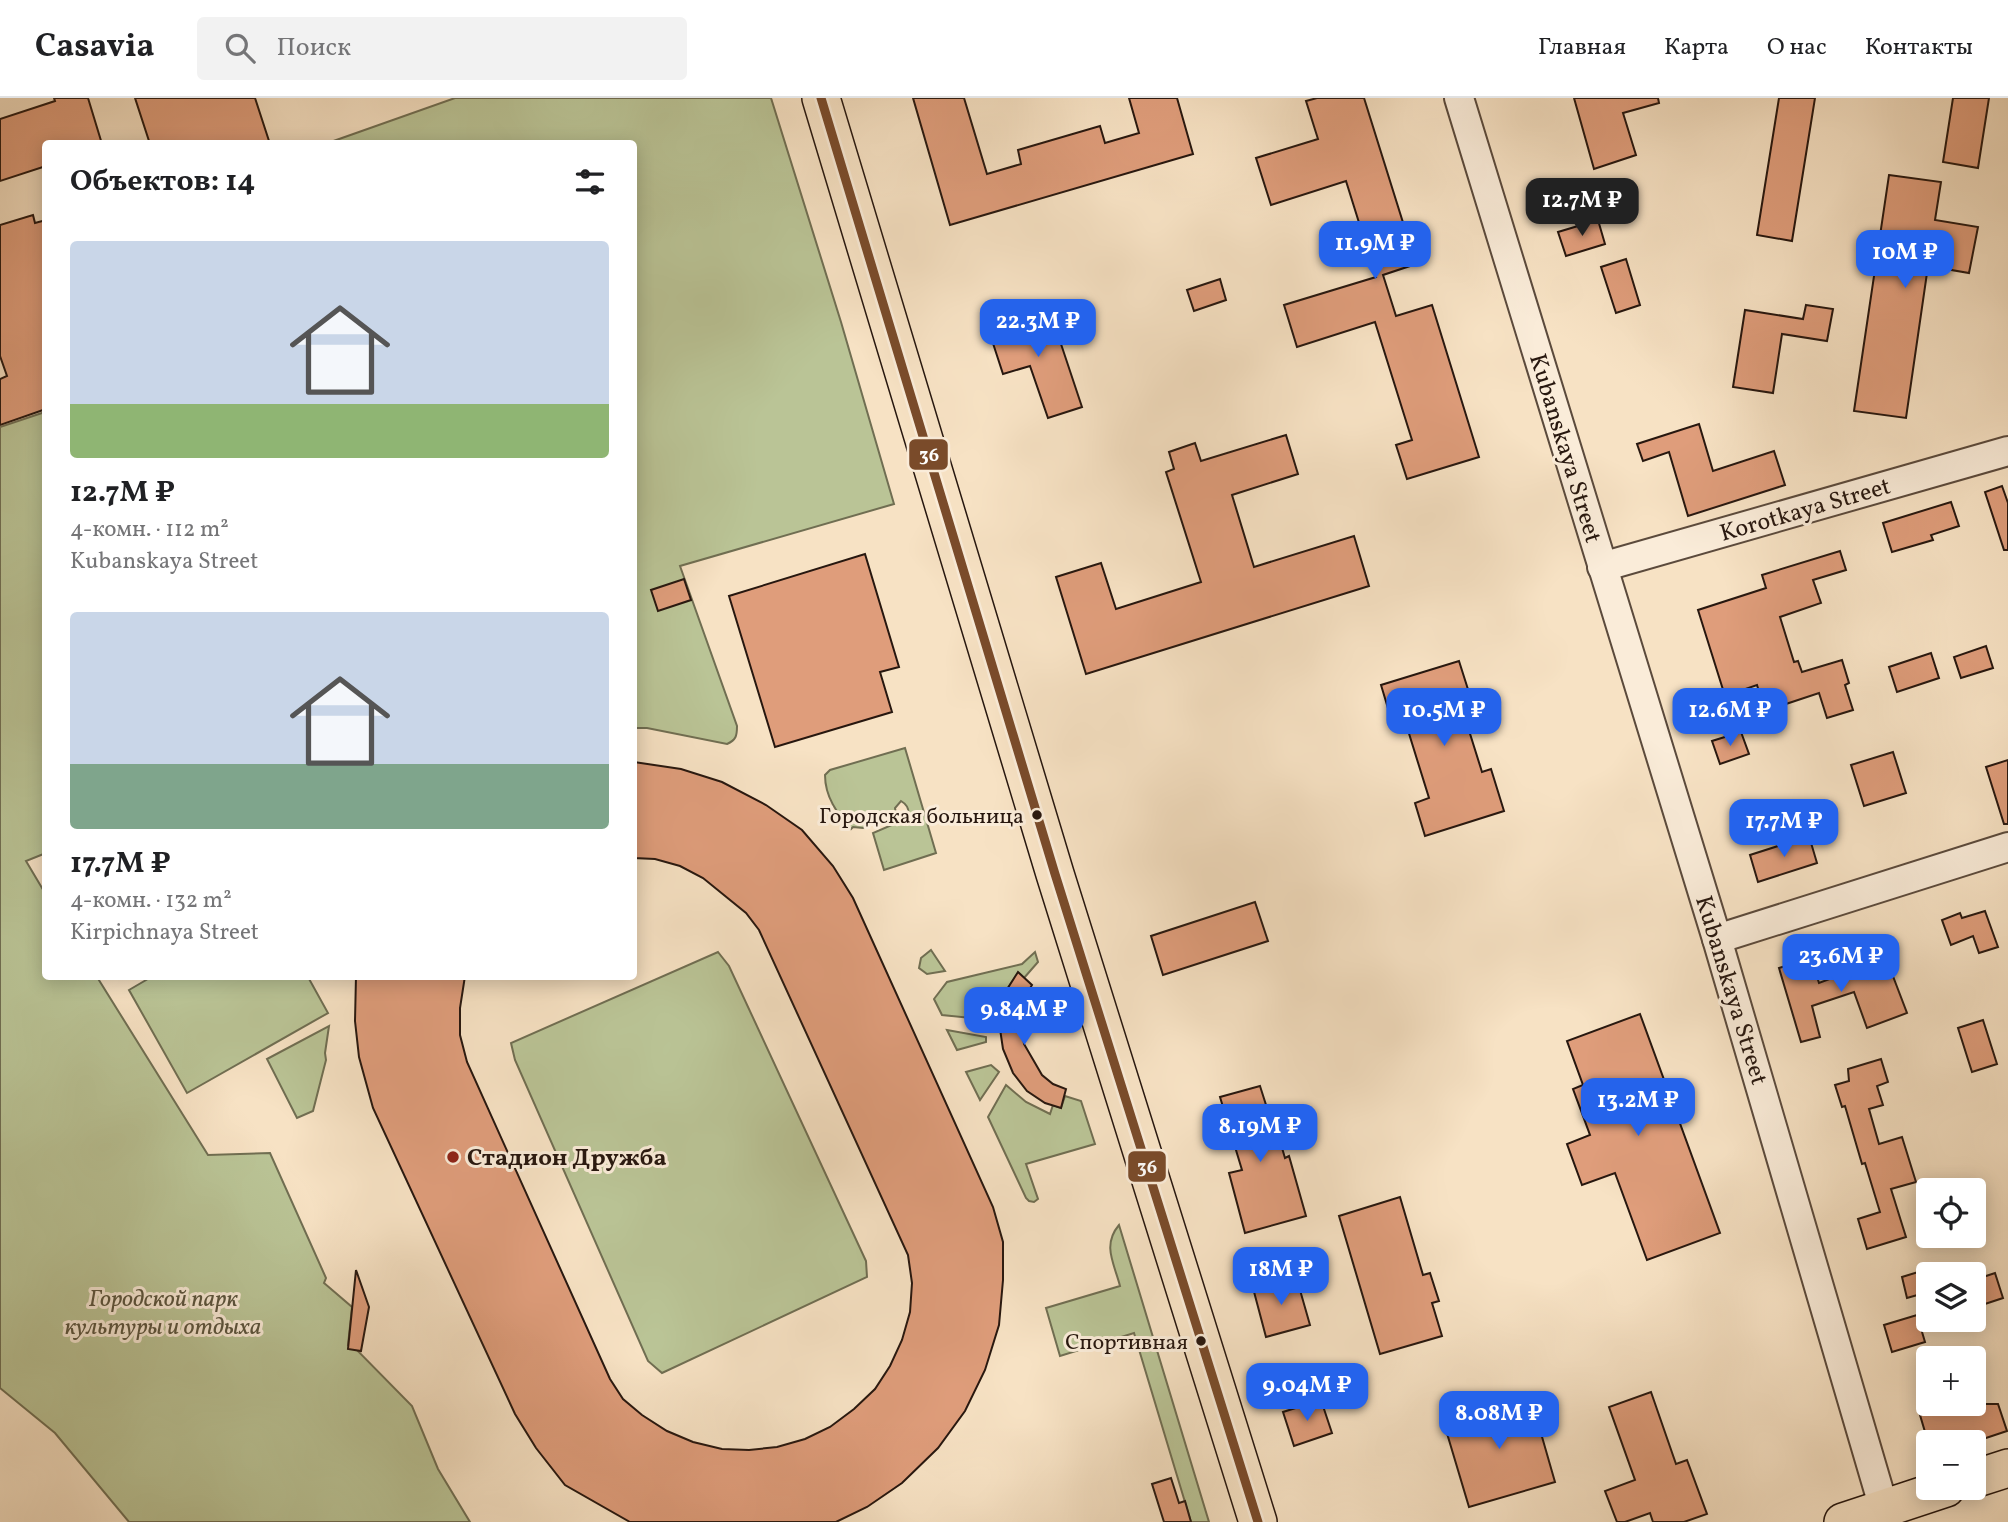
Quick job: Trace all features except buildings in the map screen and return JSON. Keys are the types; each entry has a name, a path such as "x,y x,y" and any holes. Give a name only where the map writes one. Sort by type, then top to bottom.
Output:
{"main road":[{"path":"821,98 1055,874 1258,1522"},
{"path":"1986,1475 2008,1468"},
{"path":"1843,1522 1886,1515 1919,1500"}],"street":[{"name":"Kubanskaya Street","path":"1459,98 1717,939 1886,1515"},
{"name":"Korotkaya Street","path":"1602,567 2008,451"},
{"path":"1717,939 2008,847"}],"green space":[{"path":"455,98 771,98 894,504 680,566 737,726 732,741 727,744 637,728 637,140 336,140"},
{"name":"Городской парк культуры и отдыха","path":"42,413 42,855 26,861 42,888 42,980 99,980 208,1155 270,1153 326,1278 324,1283 352,1307 348,1345 354,1347 412,1406 438,1469 470,1522 129,1522 55,1433 0,1388 0,427"},
{"path":"905,748 936,853 884,870 873,833 908,818 907,806 901,801 895,808 896,814 863,828 851,829 833,804 825,775 830,770"},
{"path":"931,950 945,971 927,974 919,968 921,958"},
{"path":"718,952 729,966 866,1261 867,1277 662,1373 648,1361 515,1060 511,1043"},
{"path":"1035,952 1038,962 1024,978 1018,973 1006,991 1000,1021 942,1015 934,999 947,982 1022,964"},
{"path":"146,980 310,980 328,1013 187,1093 129,990"},
{"path":"329,1026 326,1060 313,1111 297,1118 267,1059"},
{"path":"947,1030 986,1037 986,1042 957,1050"},
{"path":"991,1065 999,1072 980,1100 966,1072"},
{"path":"1006,1085 1026,1102 1050,1114 1053,1105 1061,1108 1065,1096 1081,1101 1095,1144 1026,1164 1038,1199 1034,1202 1026,1198 988,1117"},
{"path":"1119,1225 1209,1522 1191,1522 1134,1333 1060,1356 1046,1308 1120,1286 1110,1247"}],"transit line":[{"name":"36","path":"821,98 1055,874 1258,1522"}],"place":[{"name":"Городская больница","path":"1037,815"},
{"name":"Стадион Дружба","path":"453,1157"},
{"name":"Спортивная","path":"1201,1341"}]}
